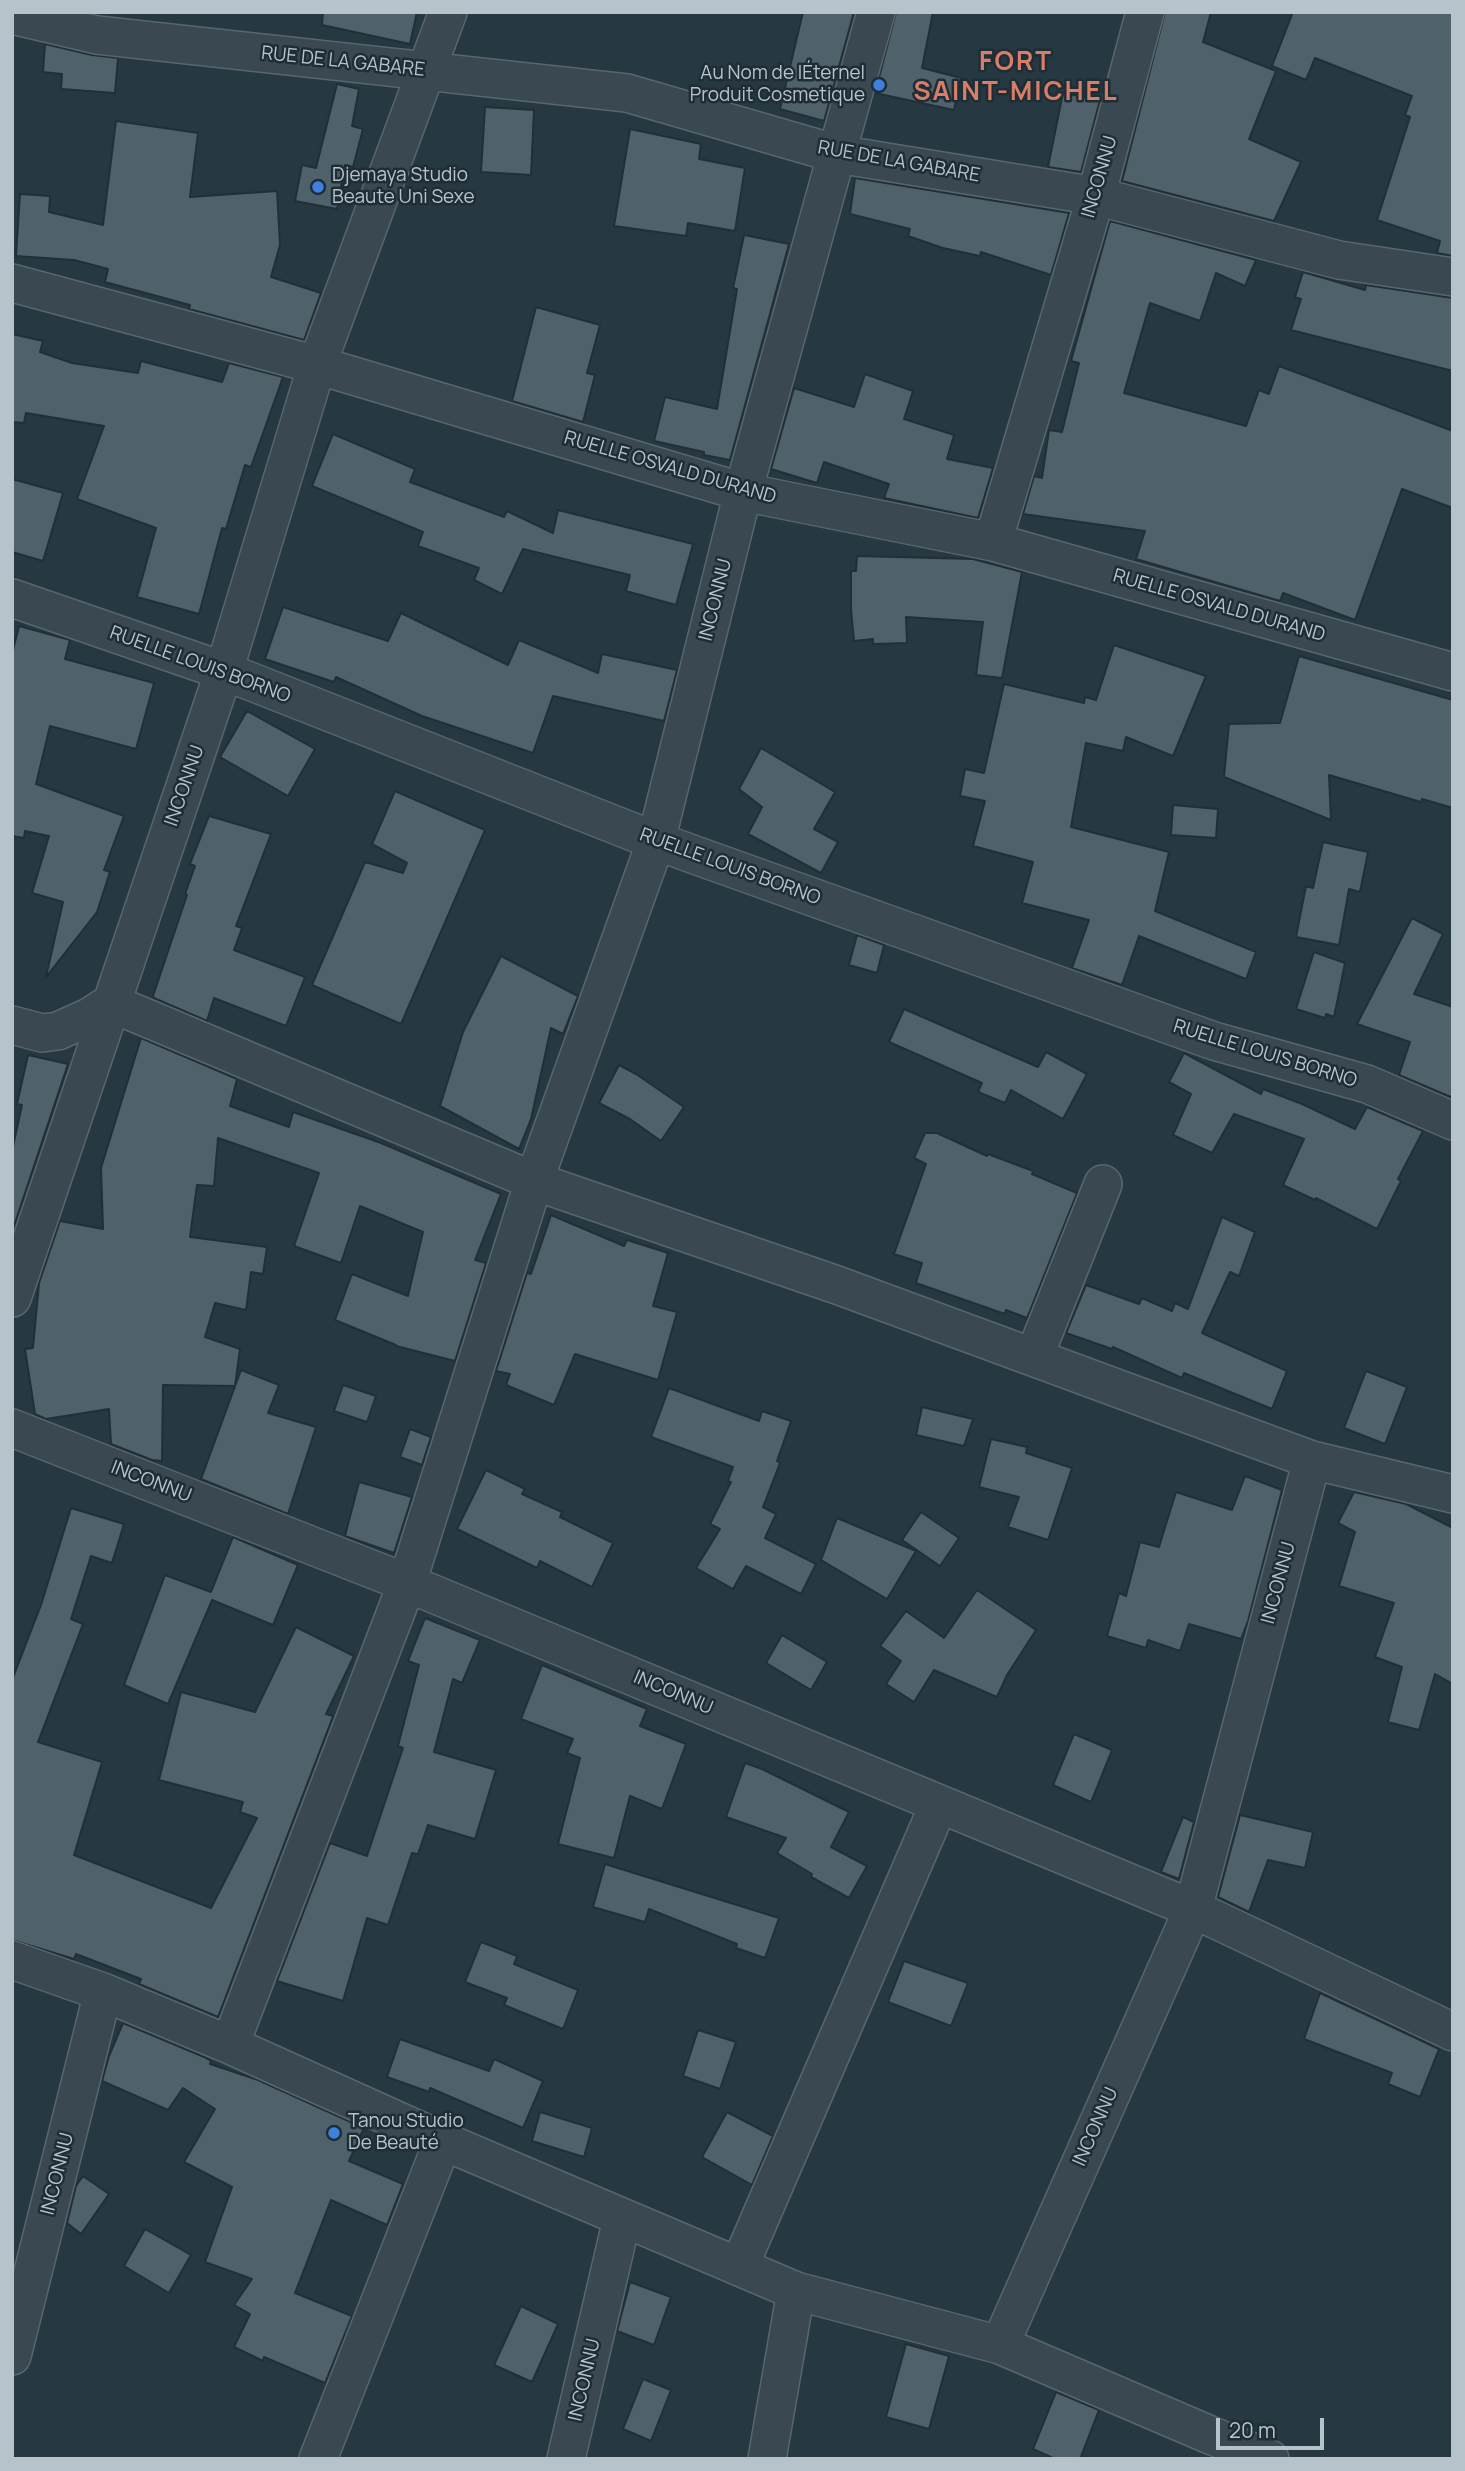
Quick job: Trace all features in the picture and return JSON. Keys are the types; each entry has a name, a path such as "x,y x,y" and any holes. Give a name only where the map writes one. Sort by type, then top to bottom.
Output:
{"street":[{"name":"INCONNU","path":"12,1298 224,671 317,365 448,12"},
{"name":"INCONNU","path":"230,2045 407,1583 534,1181 656,841 743,492 876,12"},
{"name":"INCONNU","path":"993,542 1096,196 1145,12"},
{"name":"RUE DE LA GABARE","path":"12,15 97,35 627,93 837,154 1096,196 1339,260 1453,276"},
{"name":"RUELLE OSVALD DURAND","path":"12,283 317,365 743,492 993,542 1453,672"},
{"name":"RUELLE LOUIS BORNO","path":"12,598 224,671 656,841 1214,1041 1367,1084 1453,1121"},
{"path":"12,1025 42,1033 58,1031 89,1017 111,1003 534,1181 837,1285 1312,1460 1453,1494"},
{"path":"1034,1357 1102,1184"},
{"name":"INCONNU","path":"12,1428 407,1583 1193,1909 1453,2032"},
{"name":"INCONNU","path":"1000,2345 1193,1909 1312,1460"},
{"path":"739,2267 939,1804"},
{"path":"12,1960 103,1992 230,2045 443,2141 796,2291 1000,2345 1205,2447 1270,2459"},
{"name":"INCONNU","path":"12,2357 103,1992"},
{"path":"318,2459 443,2141"},
{"name":"INCONNU","path":"566,2459 622,2218"},
{"path":"767,2459 796,2291"}],"building":[{"path":"323,12 417,12 410,44 322,25"},
{"path":"803,12 854,12 824,121 780,109"},
{"path":"896,12 933,12 922,68 961,78 954,110 875,93"},
{"path":"1165,12 1211,12 1203,42 1276,71 1249,139 1301,162 1274,221 1122,181"},
{"path":"1293,12 1453,12 1453,256 1437,253 1440,241 1377,220 1410,117 1405,115 1412,96 1315,58 1306,80 1272,66"},
{"path":"45,44 118,58 115,93 61,89 62,74 43,72"},
{"path":"337,84 359,89 352,126 363,129 353,167 345,165 337,209 295,201 302,165 316,168"},
{"path":"1063,93 1100,100 1081,172 1048,167"},
{"path":"485,107 534,110 531,175 481,172"},
{"path":"116,121 198,133 190,197 277,191 280,245 271,277 321,293 304,340 189,309 190,305 105,282 108,269 74,260 16,256 20,194 50,196 49,212 103,225"},
{"path":"630,129 701,144 699,159 745,168 735,231 688,223 686,236 614,226"},
{"path":"855,178 1069,213 1051,275 981,252 980,256 943,248 908,236 910,229 850,214"},
{"path":"1110,221 1256,260 1245,286 1216,273 1200,321 1150,303 1124,393 1246,426 1259,390 1269,394 1279,366 1453,431 1453,508 1402,489 1355,620 1283,593 1280,601 1136,559 1145,531 1023,514 1034,476 1042,478 1049,430 1062,432 1079,363 1071,361"},
{"path":"744,235 789,244 730,460 654,441 665,397 717,409 737,289 733,288"},
{"path":"1303,272 1365,290 1366,285 1453,298 1453,371 1291,330 1301,299 1295,297"},
{"path":"536,307 600,325 587,373 595,375 583,422 512,401"},
{"path":"12,334 43,341 40,352 72,363 138,373 141,361 222,382 229,363 283,377 251,467 245,465 226,529 222,528 199,614 137,597 156,528 77,499 104,426 26,413 24,423 12,422"},
{"path":"865,374 913,391 904,419 954,435 947,459 993,468 978,518 884,498 889,484 824,462 817,483 771,469 794,388 854,407"},
{"path":"333,434 415,469 410,482 504,517 507,511 553,533 558,510 693,544 676,605 626,591 630,575 523,549 502,594 474,580 479,568 418,546 423,532 312,486"},
{"path":"12,479 63,493 43,561 12,552"},
{"path":"857,556 973,559 1022,572 1002,678 976,675 983,622 906,617 907,643 873,644 873,639 854,641 851,571 856,571"},
{"path":"283,607 388,641 401,613 508,665 519,640 598,673 602,654 677,670 664,721 553,696 533,753 422,716 336,677 334,682 265,659"},
{"path":"19,626 70,640 65,659 154,683 136,749 50,726 36,784 124,816 104,870 110,872 97,912 46,977 63,902 32,893 49,836 25,831 24,838 12,836 12,654"},
{"path":"1114,645 1206,676 1173,756 1126,737 1123,751 1086,743 1071,827 1169,852 1155,911 1256,952 1246,979 1139,936 1122,985 1072,968 1089,920 1022,903 1033,862 973,846 985,801 960,796 965,769 984,773 1004,684 1084,703 1085,697 1096,700"},
{"path":"1299,656 1453,700 1453,808 1422,799 1421,802 1329,775 1331,820 1224,777 1229,724 1280,723"},
{"path":"247,711 315,749 288,796 220,757"},
{"path":"761,748 835,792 814,829 838,842 821,873 748,834 762,807 739,789"},
{"path":"395,791 485,830 401,1024 312,985 365,862 403,873 407,863 372,844"},
{"path":"1173,805 1218,809 1216,838 1171,835"},
{"path":"209,816 271,834 236,926 242,928 234,950 305,977 286,1026 214,998 207,1021 153,996 187,895 185,894 195,866 190,864"},
{"path":"1323,842 1368,852 1360,892 1349,889 1339,945 1296,937 1306,886 1313,888"},
{"path":"1412,918 1443,934 1414,994 1453,1007 1453,1098 1399,1075 1410,1042 1357,1024"},
{"path":"857,935 884,945 877,973 849,965"},
{"path":"1314,952 1345,963 1334,1017 1326,1014 1325,1018 1296,1009"},
{"path":"501,956 578,996 563,1034 551,1028 531,1119 519,1149 440,1106 463,1032"},
{"path":"904,1009 1038,1067 1046,1052 1087,1074 1063,1119 1011,1090 1005,1103 978,1092 982,1083 889,1042"},
{"path":"141,1038 237,1079 230,1106 289,1127 293,1112 381,1143 501,1194 475,1260 486,1263 455,1361 396,1346 335,1320 352,1274 408,1296 423,1232 360,1206 341,1263 294,1246 319,1173 218,1138 214,1186 197,1185 190,1237 267,1247 263,1274 251,1272 246,1310 215,1303 205,1337 240,1349 235,1386 163,1385 162,1461 152,1460 111,1444 109,1409 46,1419 35,1414 25,1349 33,1348 39,1283 60,1221 103,1229 101,1168"},
{"path":"1184,1053 1261,1094 1263,1089 1355,1129 1367,1107 1423,1131 1398,1179 1401,1181 1377,1229 1316,1198 1315,1200 1283,1185 1304,1139 1234,1114 1212,1153 1173,1135 1191,1094 1169,1082"},
{"path":"28,1055 68,1064 12,1232 12,1151 22,1105 17,1104"},
{"path":"619,1065 684,1107 661,1141 630,1119 599,1103"},
{"path":"925,1133 937,1133 987,1156 988,1154 1033,1171 1032,1174 1077,1193 1027,1318 1006,1310 1005,1314 916,1283 922,1263 894,1254 926,1164 914,1158"},
{"path":"551,1215 624,1246 627,1240 668,1253 653,1306 677,1312 658,1380 575,1354 554,1405 506,1385 510,1374 496,1371 527,1273 531,1274"},
{"path":"1222,1217 1255,1232 1239,1276 1230,1272 1202,1333 1287,1371 1272,1409 1184,1373 1182,1378 1113,1347 1112,1349 1066,1333 1086,1285 1139,1304 1142,1298 1172,1311 1175,1303 1188,1309"},
{"path":"241,1370 279,1385 268,1413 316,1427 288,1514 201,1479"},
{"path":"1366,1371 1407,1387 1385,1444 1344,1428"},
{"path":"343,1385 376,1396 367,1422 334,1411"},
{"path":"669,1388 759,1421 762,1411 791,1421 777,1461 780,1463 763,1507 776,1514 765,1538 816,1564 801,1594 746,1566 733,1589 696,1568 720,1529 710,1524 731,1482 728,1481 733,1467 651,1437"},
{"path":"922,1407 973,1419 964,1446 916,1435"},
{"path":"410,1429 431,1437 422,1465 400,1457"},
{"path":"991,1439 1027,1447 1026,1453 1072,1468 1048,1540 1008,1527 1019,1497 979,1487"},
{"path":"486,1470 525,1489 522,1494 562,1512 560,1517 613,1543 592,1587 540,1561 537,1568 457,1529"},
{"path":"1245,1476 1282,1490 1241,1639 1189,1624 1180,1651 1148,1640 1146,1648 1107,1636 1119,1593 1126,1596 1140,1542 1159,1547 1176,1492 1232,1510"},
{"path":"359,1482 412,1497 394,1553 345,1536"},
{"path":"1354,1492 1406,1504 1453,1528 1453,1684 1435,1674 1419,1730 1388,1722 1402,1667 1375,1657 1394,1603 1339,1586 1355,1532 1338,1523"},
{"path":"71,1508 124,1524 112,1563 91,1556 71,1619 83,1624 38,1742 102,1762 74,1855 211,1908 257,1818 240,1812 243,1802 159,1780 181,1692 255,1712 296,1627 354,1656 326,1714 333,1716 332,1719 218,2017 139,1984 141,1979 76,1954 74,1959 12,1940 12,1680 41,1605"},
{"path":"921,1512 959,1538 940,1566 902,1540"},
{"path":"837,1518 916,1551 887,1599 821,1560"},
{"path":"233,1537 298,1565 273,1625 212,1600 168,1704 124,1685 165,1575 211,1592"},
{"path":"977,1590 1036,1630 1007,1675 997,1697 934,1670 914,1702 886,1684 901,1661 880,1646 906,1611 944,1638"},
{"path":"425,1618 480,1640 462,1683 453,1679 434,1752 496,1770 475,1839 428,1825 418,1854 412,1853 388,1925 367,1918 343,2001 277,1981 330,1843 367,1856 403,1748 398,1746 419,1665 408,1661"},
{"path":"782,1635 827,1662 811,1690 766,1663"},
{"path":"542,1665 647,1709 640,1726 686,1744 662,1809 630,1796 614,1858 558,1844 580,1758 567,1753 573,1739 521,1719"},
{"path":"1074,1734 1112,1750 1091,1802 1053,1785"},
{"path":"745,1763 849,1812 831,1847 867,1866 849,1898 811,1877 812,1874 777,1853 786,1838 726,1817"},
{"path":"1240,1815 1313,1832 1305,1868 1268,1860 1249,1912 1218,1897"},
{"path":"1183,1817 1194,1822 1179,1879 1161,1872"},
{"path":"605,1864 779,1918 765,1958 649,1909 645,1922 593,1907"},
{"path":"481,1942 517,1956 514,1964 578,1990 563,2029 504,2005 507,1998 465,1982"},
{"path":"904,1961 968,1983 951,2026 888,2002"},
{"path":"1320,1993 1439,2049 1420,2097 1388,2084 1392,2073 1304,2039"},
{"path":"123,2023 204,2057 211,2061 210,2064 258,2080 364,2128 349,2161 403,2184 387,2225 331,2200 295,2293 352,2316 325,2383 264,2357 263,2361 234,2347 250,2314 234,2305 252,2279 205,2262 232,2187 184,2162 215,2109 183,2088 168,2110 102,2081"},
{"path":"698,2030 736,2042 720,2089 683,2076"},
{"path":"400,2039 489,2071 494,2059 543,2081 523,2128 430,2088 429,2092 387,2077"},
{"path":"540,2112 592,2128 584,2157 532,2141"},
{"path":"727,2112 773,2136 752,2185 702,2157"},
{"path":"83,2176 109,2194 81,2234 67,2223 76,2186"},
{"path":"145,2229 191,2255 169,2293 124,2266"},
{"path":"630,2282 671,2297 654,2345 617,2331"},
{"path":"521,2306 558,2324 532,2382 494,2365"},
{"path":"906,2344 949,2356 929,2429 886,2417"},
{"path":"643,2379 671,2390 651,2441 623,2429"},
{"path":"1056,2392 1099,2410 1080,2459 1055,2459 1033,2449"}],"place":[{"name":"Au Nom de lÉternel Produit Cosmetique","path":"879,85"},
{"name":"Djemaya Studio Beaute Uni Sexe","path":"318,187"},
{"name":"Tanou Studio De Beauté","path":"334,2133"}],"district":[{"name":"FORT SAINT-MICHEL","path":"1016,78"}]}
